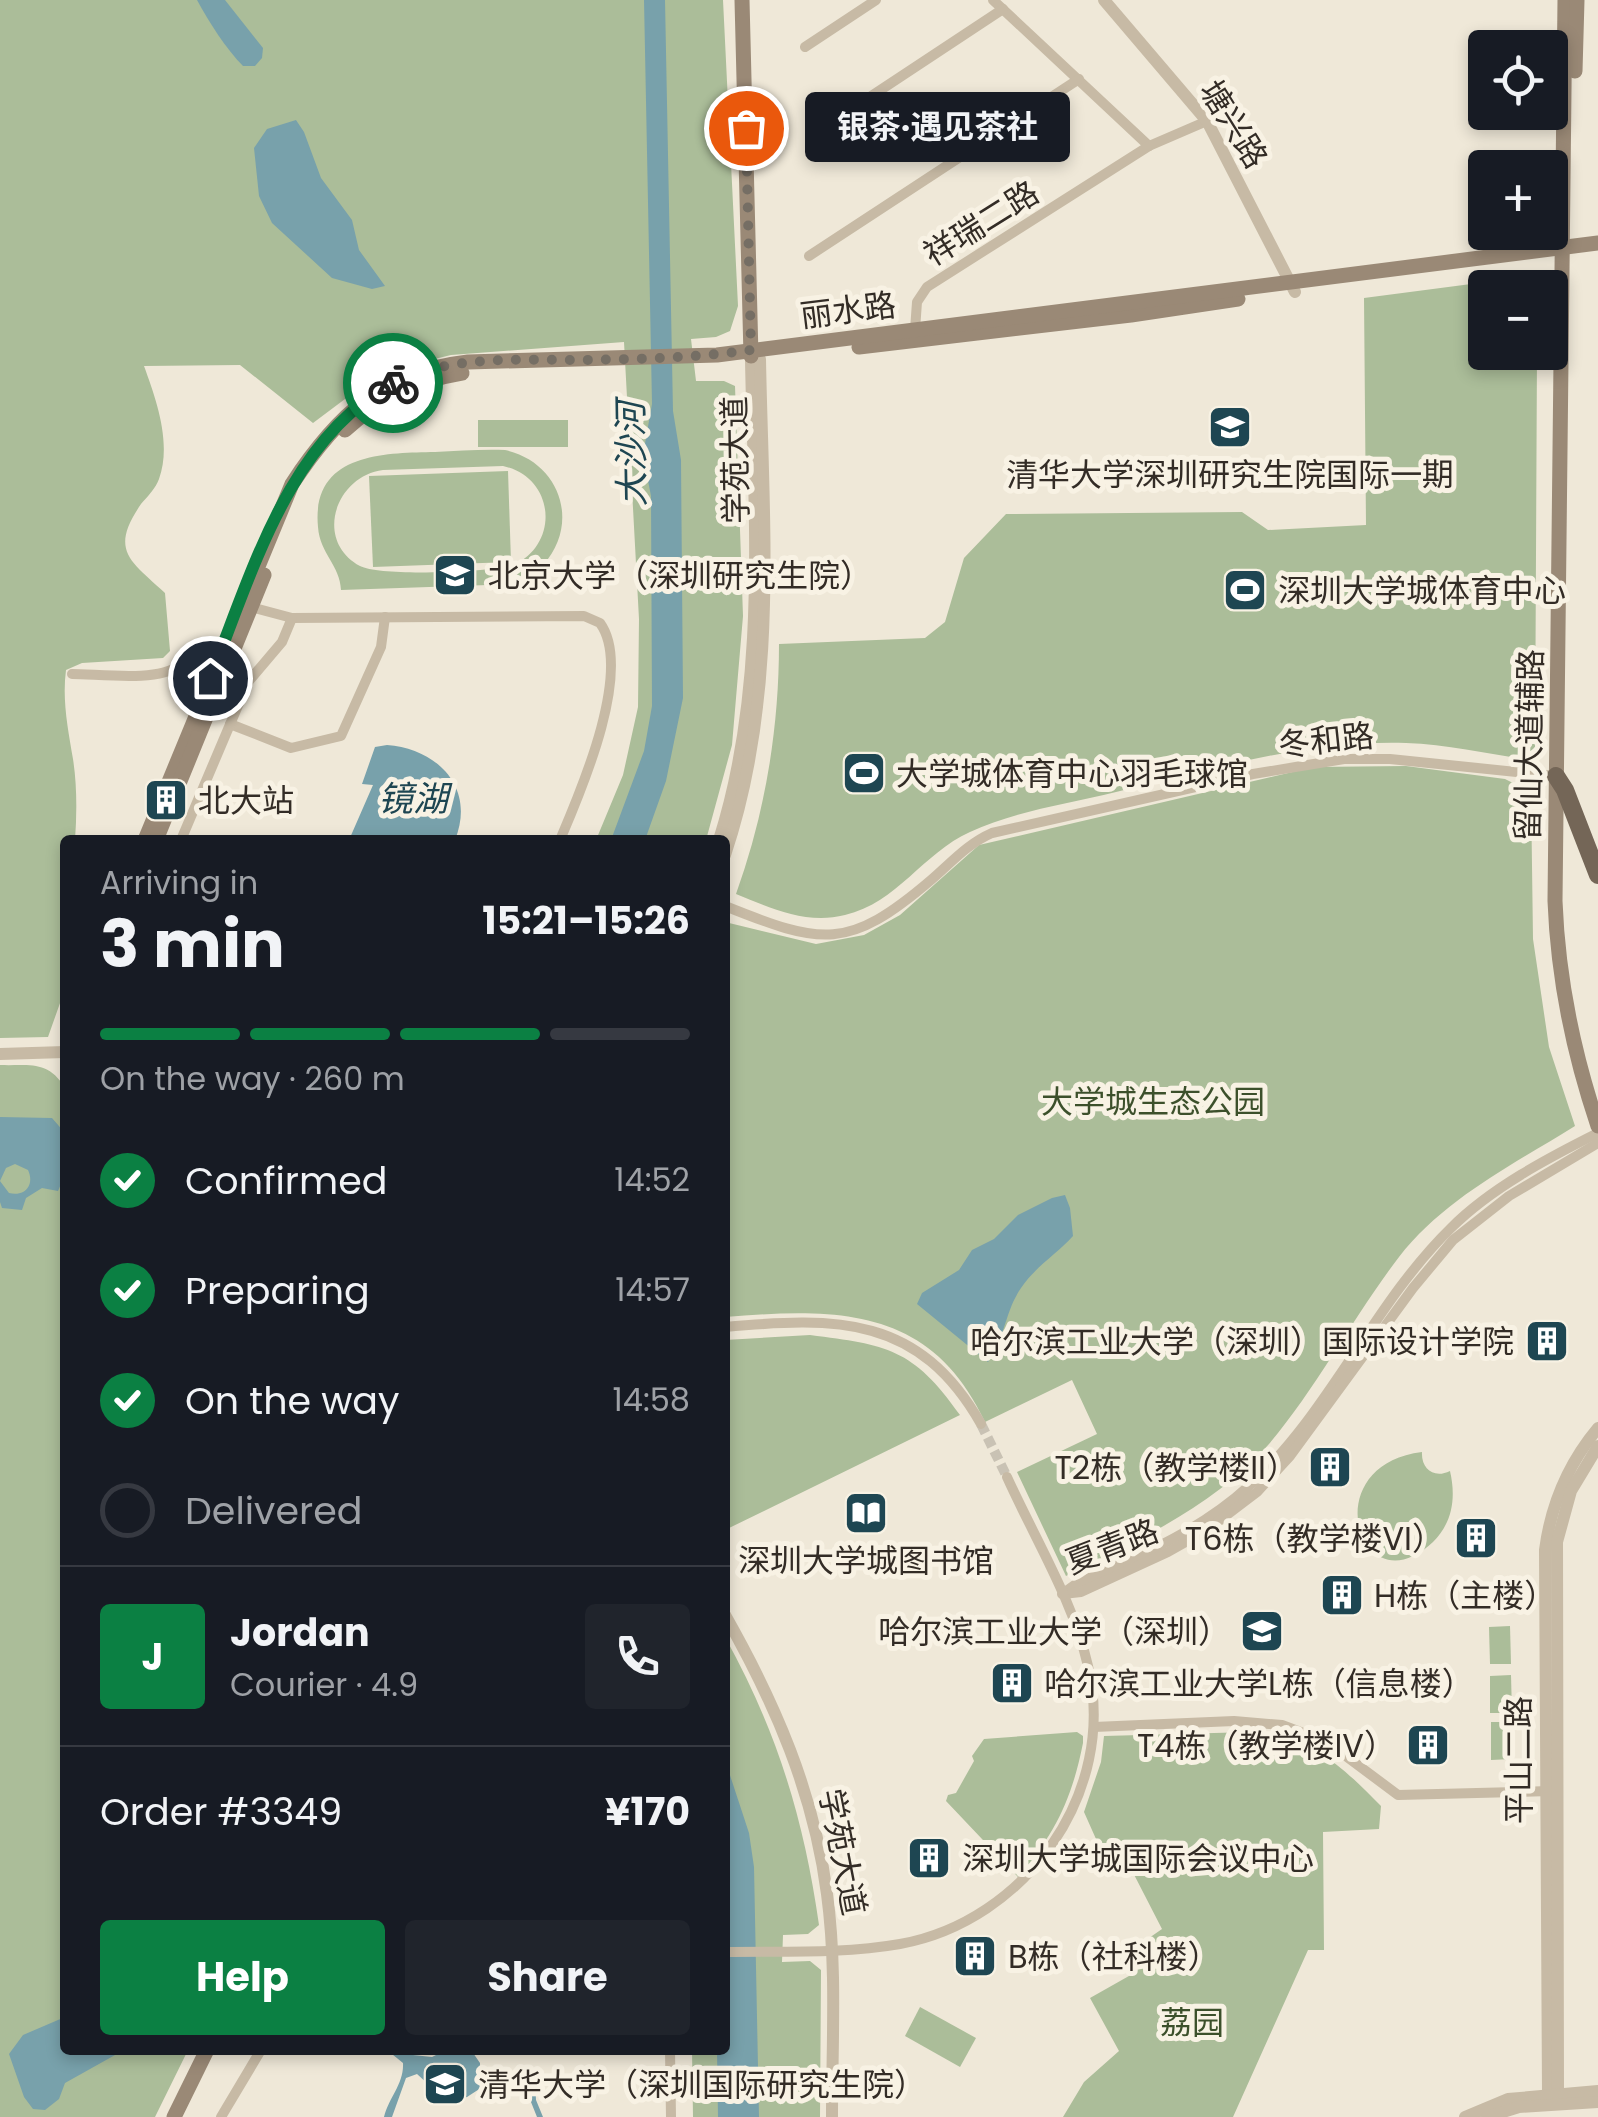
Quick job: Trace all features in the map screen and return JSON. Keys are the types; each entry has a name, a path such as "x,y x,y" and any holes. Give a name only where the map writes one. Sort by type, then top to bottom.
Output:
{"main road":[{"name":"学苑大道","path":"742,0 756,355"},
{"name":"学苑大道","path":"752,0 756,355"},
{"name":"留仙大道辅路","path":"1565,0 1562,220 1566,252"},
{"name":"留仙大道辅路","path":"1577,0 1566,252 1561,783 1556,901 1561,986 1598,1130"},
{"name":"丽水路","path":"756,355 915,330 1566,252 1598,243"},
{"name":"丽水路","path":"1566,252 1598,253"},
{"name":"丽水路","path":"158,835 250,607 306,481 332,442 368,411 419,384 460,373 717,360 1131,315 1294,287"},
{"name":"丽水路","path":"147,835 292,484 327,434 357,406 405,378 451,364 624,364"},
{"name":"留仙大道辅路","path":"1561,783 1567,956 1581,1038 1598,1098"},
{"path":"1561,783 1598,875"},
{"path":"165,2117 195,2055"},
{"path":"174,2117 205,2055"}],"street":[{"path":"805,47 876,0"},
{"path":"992,0 1149,146"},
{"name":"塘兴路","path":"1104,0 1207,122 1294,287"},
{"path":"822,128 1003,10"},
{"path":"810,256 1079,79"},
{"name":"祥瑞二路","path":"915,330 917,302 928,287 1149,146 1207,122"},
{"name":"学苑大道","path":"720,835 741,760 752,673 756,355"},
{"name":"学苑大道","path":"730,837 748,770 762,664 764,597 756,355"},
{"path":"250,607 292,618 584,616 600,623 608,638 608,698 588,775 562,835"},
{"path":"183,835 248,682 282,642 292,618"},
{"path":"230,724 290,748 341,736 381,648 385,618"},
{"path":"72,674 152,675 171,672 178,666 210,678"},
{"name":"冬和路","path":"730,908 806,935 857,931 898,907 974,841 992,833 1286,767 1344,759 1390,759 1561,783"},
{"path":"0,1054 60,1052"},
{"name":"夏青路","path":"1062,1594 1187,1532 1247,1488 1284,1448 1418,1265 1450,1228 1509,1184 1598,1130"},
{"name":"夏青路","path":"1062,1594 1081,1592 1168,1552 1207,1530 1257,1492 1290,1456 1413,1288 1453,1240 1497,1204 1598,1144"},
{"path":"730,1327 822,1322 874,1331 922,1354 947,1374 982,1424"},
{"name":"平山二路","path":"1553,2102 1551,1791 1544,1571 1547,1532 1566,1475 1598,1428"},
{"name":"平山二路","path":"1551,1791 1557,1542 1571,1491 1598,1446"},
{"path":"730,1952 832,1950 903,1944 933,1935 960,1924 1019,1886 1053,1844 1086,1775 1094,1727 1089,1670 1062,1594 1007,1478"},
{"name":"学苑大道","path":"730,1623 768,1694 809,1801 828,1897 832,1950 832,2117"},
{"path":"1094,1727 1234,1722 1282,1725 1327,1742 1398,1794 1551,1791"},
{"path":"221,2117 258,2055"},
{"path":"670,2055 671,2117"},
{"path":"1487,2117 1598,2091"},
{"path":"1465,2117 1508,2099 1598,2102"}],"green space":[{"path":"0,0 723,0 738,306 730,331 716,337 691,339 696,381 724,381 735,386 743,616 732,745 707,835 598,835 623,775 638,707 639,619 624,342 451,355 381,372 313,423 240,365 144,366 161,421 163,465 156,486 131,520 125,544 134,563 165,593 170,651 163,658 82,663 66,670 65,703 76,809 75,835 60,835 60,1003 48,1037 0,1038"},
{"name":"深圳大学城体育中心","path":"1468,284 1468,370 1537,370 1535,754 1526,759 1406,743 1296,751 987,825 953,841 880,900 845,915 803,916 736,894 755,833 768,771 779,644 925,638 945,622 964,558 1006,514 1242,512 1268,530 1366,525 1364,298"},
{"path":"478,420 568,420 568,447 478,447"},
{"path":"505,450 539,467 559,496 561,531 543,565 544,583 341,590 318,527 319,503 326,484 338,471 355,462 394,454","holes":["503,466 520,472 541,496 545,526 529,555 514,565 436,572 372,569 360,566 346,555 337,541 336,510 353,484 367,475 383,470"]},
{"path":"508,471 511,562 373,567 369,476"},
{"name":"大学城生态公园","path":"1406,766 1505,779 1531,792 1533,939 1549,1047 1575,1126 1458,1200 1417,1236 1382,1280 1287,1422 1248,1466 1174,1520 1066,1576 1017,1472 1097,1434 1072,1380 985,1422 963,1384 937,1355 908,1335 842,1316 805,1313 730,1317 730,923 816,944 864,935 900,915 979,845 1314,767"},
{"path":"0,1065 29,1065 45,1069 60,1080 60,2055 186,2055 155,2117 0,2117"},
{"path":"810,1335 879,1347 912,1363 928,1376 960,1415 730,1528 730,1340"},
{"path":"1422,1452 1430,1471 1450,1471 1453,1500 1449,1518 1433,1542 1407,1558 1385,1559 1369,1547 1359,1528 1358,1504 1367,1481 1388,1462"},
{"path":"1510,1626 1511,1664 1490,1664 1489,1627"},
{"path":"730,1647 774,1741 813,1886 819,1925 808,1934 783,1935 782,1962 810,1961 821,1970 820,2117 693,2117 692,2055 730,2055"},
{"path":"1511,1675 1512,1713 1490,1713 1490,1676"},
{"path":"1491,1722 1512,1722 1512,1759 1491,1760"},
{"path":"1077,1732 1083,1736 1083,1743 1067,1799 1042,1846 1018,1877 946,1801 948,1795 956,1793 984,1739"},
{"name":"荔园","path":"1251,1732 1292,1740 1324,1756 1381,1806 1379,1829 1323,1832 1324,1950 1308,1950 1233,2117 1063,2117 1084,2082 1119,2051 1090,1998 1136,1972 1126,1954 1162,1929 1126,1859 1096,1839 1084,1812 1101,1762 1104,1736"},
{"path":"920,2007 976,2038 960,2067 905,2036"}],"water":[{"path":"197,0 225,0 263,48 262,58 255,66 243,66"},
{"path":"644,0 665,0 673,411 681,460 683,698 666,781 647,835 613,835 644,751 652,706 651,496 643,455 652,404"},
{"path":"296,120 321,178 352,220 359,250 385,286 372,289 332,278 272,223 259,196 254,148 267,129"},
{"name":"镜湖","path":"387,745 422,754 448,774 460,804 456,835 351,835 373,785 362,784 375,747"},
{"path":"0,1117 52,1118 60,1127 58,1191 42,1188 26,1198 22,1210 2,1208 0,1181","holes":["15,1164 28,1170 27,1189 9,1193 0,1181 6,1168"]},
{"path":"1065,1195 1073,1236 1021,1288 988,1362 917,1304 922,1293 959,1270 972,1250 994,1239 1018,1215"},
{"path":"730,1775 749,1833 754,1867 759,2117 718,2117 717,2055 730,2055"},
{"path":"60,2019 60,2055 115,2055 65,2083 59,2099 45,2110 33,2109 24,2097 9,2054 23,2035"},
{"path":"393,2055 474,2055 480,2071 486,2074 535,2081 536,2100 543,2117 537,2117 527,2092 516,2083 487,2084 454,2100 440,2095 417,2074 406,2078 392,2117 384,2117 399,2084 403,2063"}],"tunnel":[{"path":"981,1424 1007,1477"}],"way so far":[{"path":"393,383 435,367 468,362 624,360 751,350 746,128"}],"place":[{"name":"银茶·遇见茶社","path":"746,128"},
{"name":"清华大学深圳研究生院国际一期","path":"1230,427"},
{"name":"北京大学（深圳研究生院）","path":"455,575"},
{"name":"深圳大学城体育中心","path":"1245,590"},
{"name":"大学城体育中心羽毛球馆","path":"864,773"},
{"name":"北大站","path":"166,800"},
{"name":"哈尔滨工业大学（深圳）国际设计学院","path":"1547,1341"},
{"name":"T2栋（教学楼II）","path":"1330,1467"},
{"name":"深圳大学城图书馆","path":"866,1513"},
{"name":"T6栋（教学楼VI）","path":"1476,1538"},
{"name":"H栋（主楼）","path":"1342,1595"},
{"name":"哈尔滨工业大学（深圳）","path":"1262,1631"},
{"name":"哈尔滨工业大学L栋（信息楼）","path":"1012,1683"},
{"name":"T4栋（教学楼IV）","path":"1428,1745"},
{"name":"深圳大学城国际会议中心","path":"929,1858"},
{"name":"B栋（社科楼）","path":"975,1956"},
{"name":"清华大学（深圳国际研究生院）","path":"445,2084"}],"route":[{"path":"210,678 292,484 342,418 393,383"}],"water label":[{"name":"大沙河","path":"631,454"}]}
